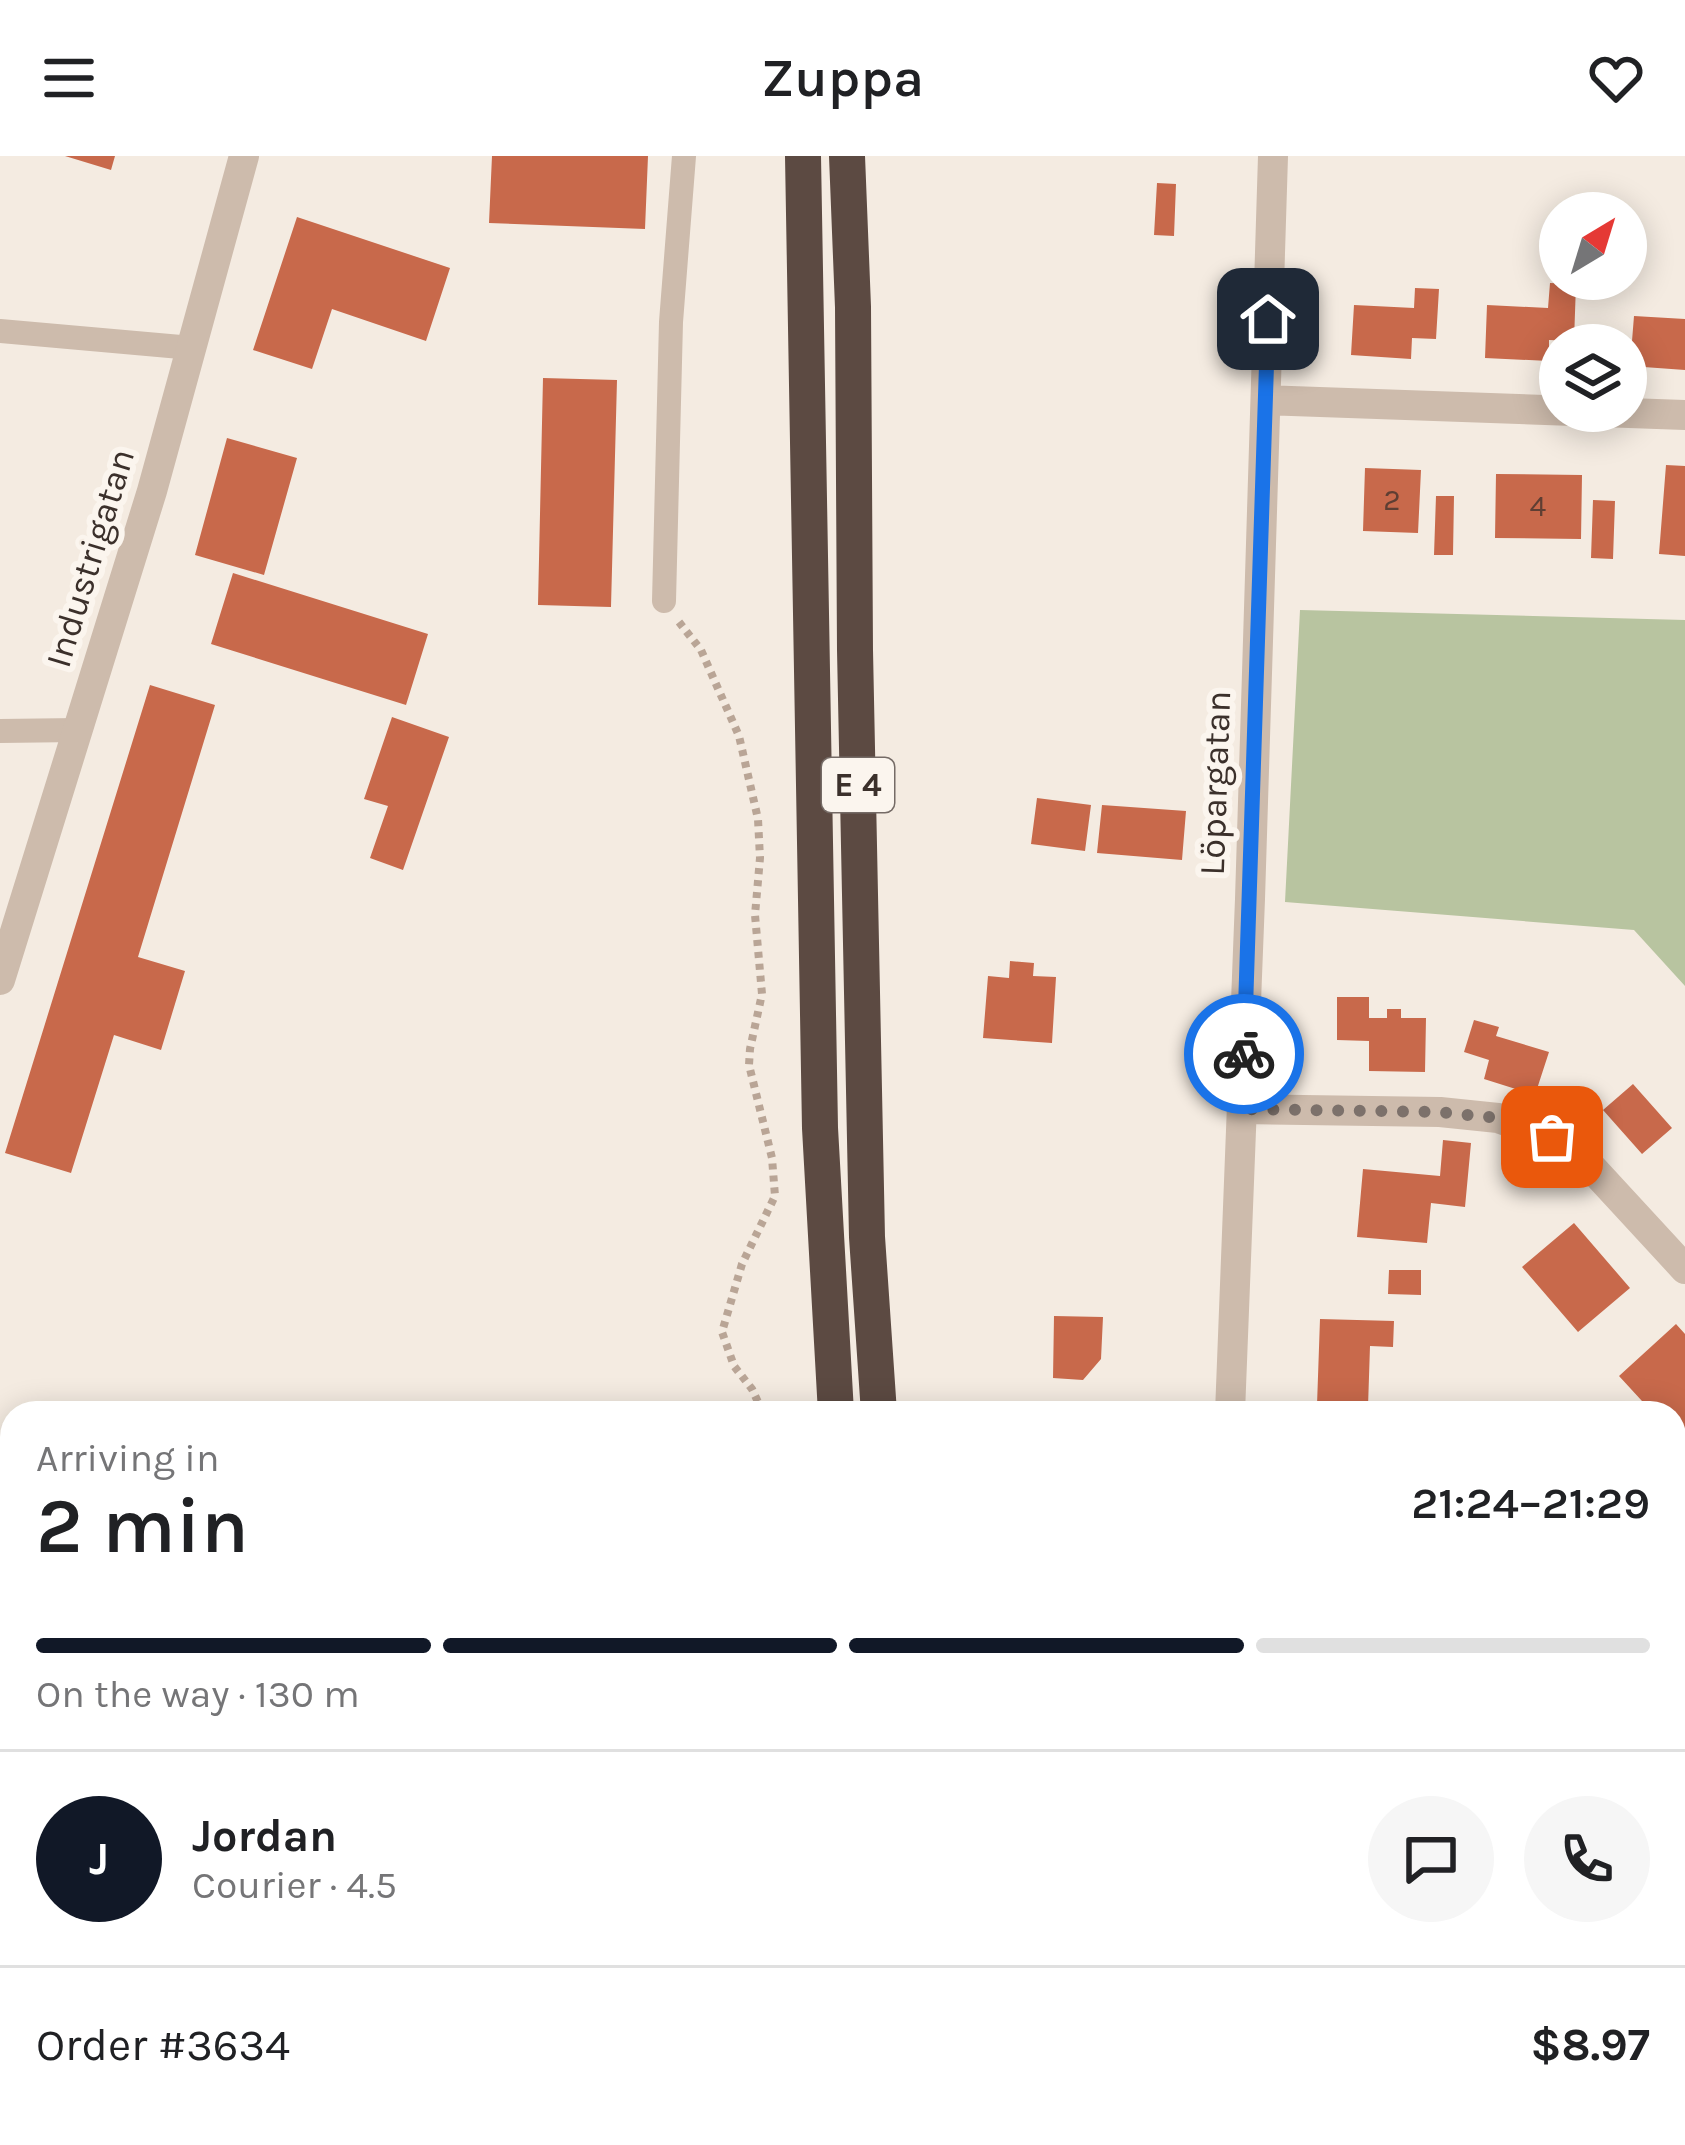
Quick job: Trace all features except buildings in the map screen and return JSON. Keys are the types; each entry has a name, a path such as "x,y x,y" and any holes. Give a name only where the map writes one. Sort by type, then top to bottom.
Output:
{"highway":[{"name":"E 4","path":"803,156 820,1128 835,1401"},
{"name":"E 4","path":"847,156 867,1237 878,1401"}],"street":[{"name":"Industrigatan","path":"0,980 152,491 244,156"},
{"name":"Löpargatan","path":"1230,1401 1273,156"},
{"path":"1266,400 1685,415"},
{"path":"1242,1109 1439,1112 1498,1118 1552,1137 1592,1167 1685,1269"}],"lane":[{"path":"664,602 671,322 684,156"},
{"path":"0,331 192,348"},
{"path":"0,731 78,730"}],"path":[{"path":"664,602 701,650 721,692 739,736 758,818 755,915 762,994 749,1065 772,1158 775,1196 742,1264 722,1332 734,1366 758,1401"}],"green space":[{"path":"1300,610 1685,620 1685,986 1634,930 1285,902"}],"way so far":[{"path":"1244,1054 1242,1109 1439,1112 1498,1118 1552,1137"}],"route":[{"path":"1244,1054 1268,319"}]}
